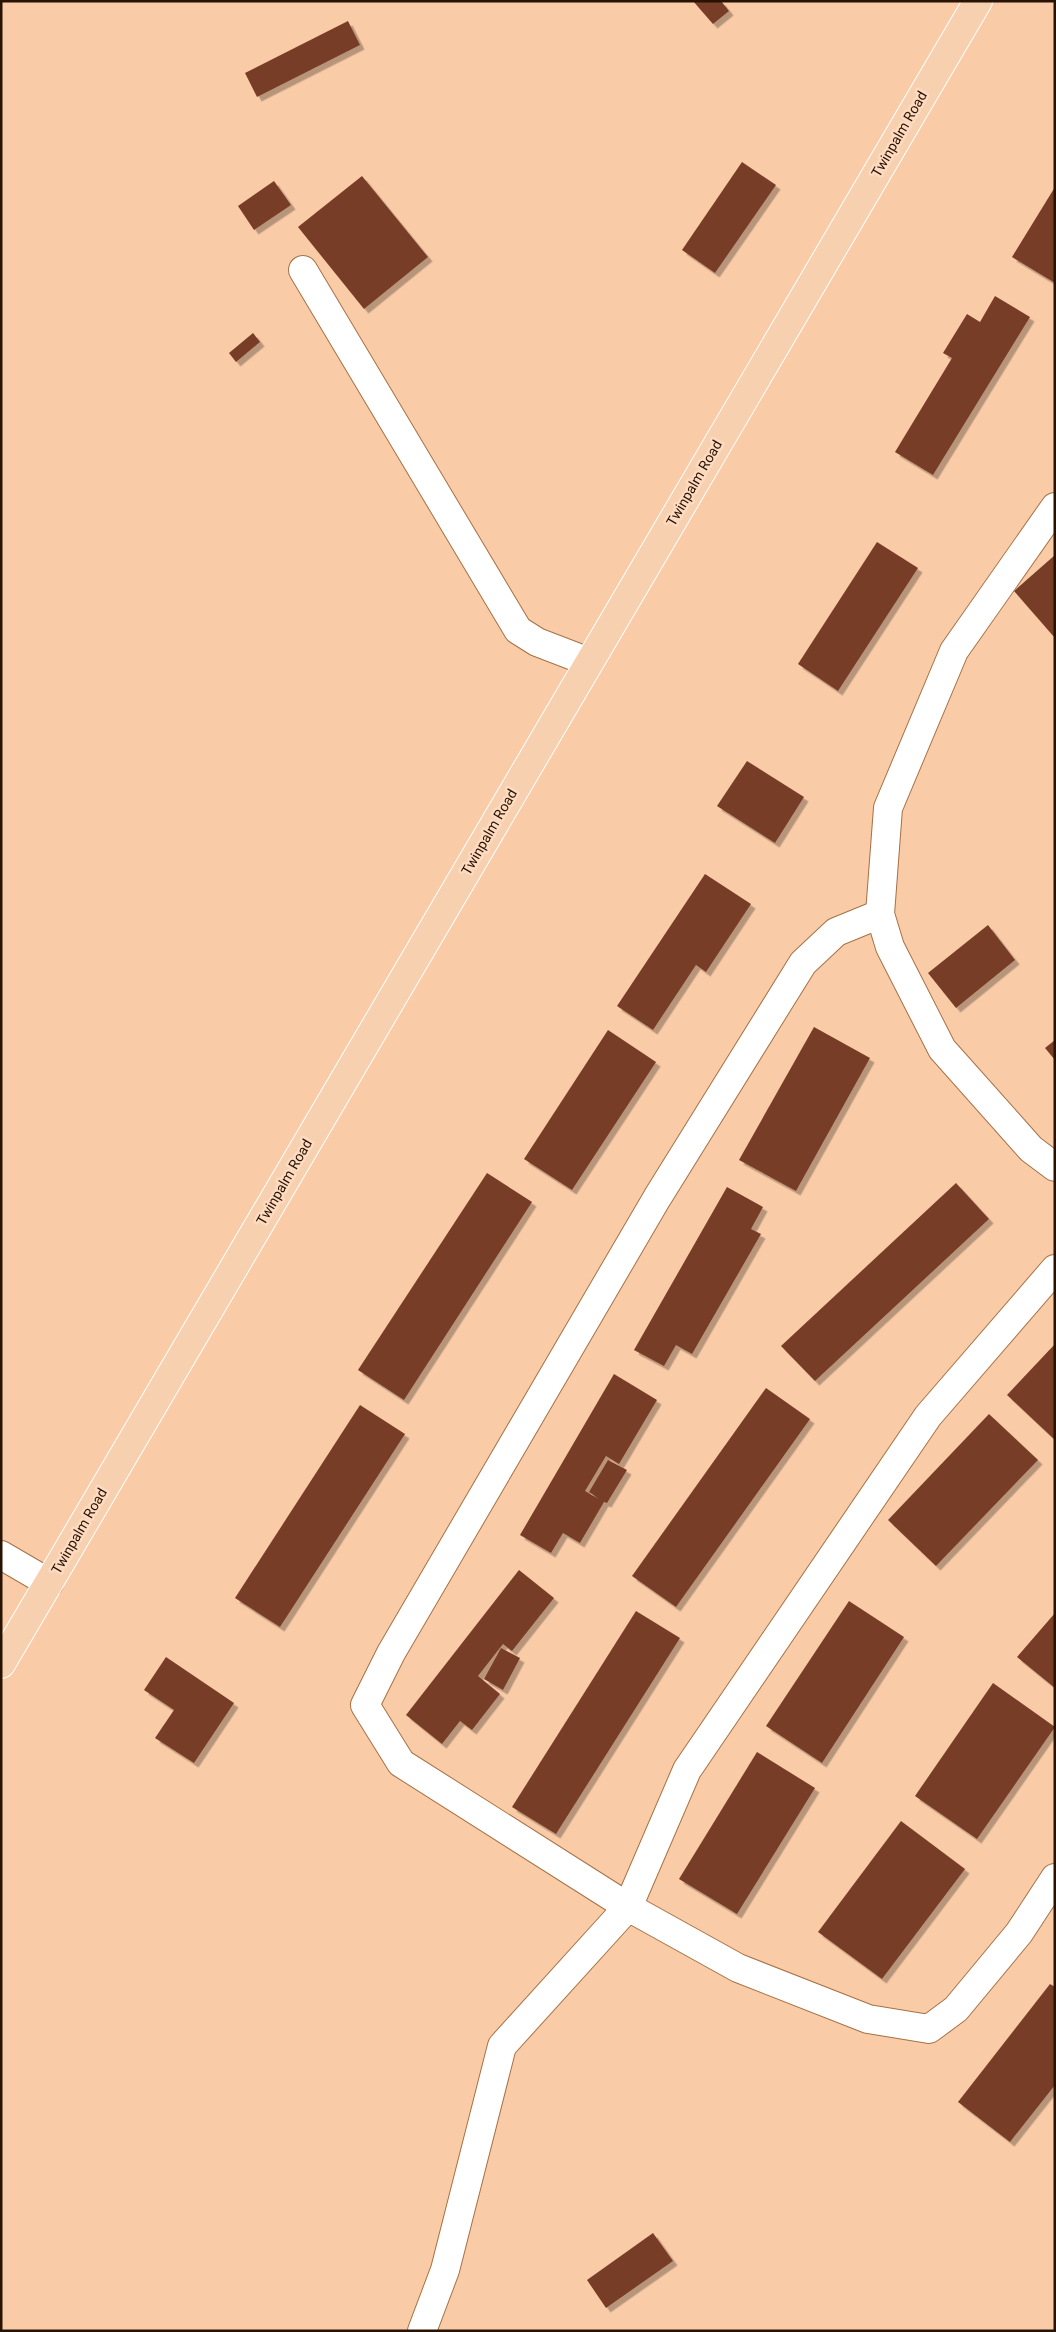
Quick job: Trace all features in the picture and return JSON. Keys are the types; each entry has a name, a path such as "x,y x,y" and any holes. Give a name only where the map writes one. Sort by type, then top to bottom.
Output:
{"main road":[{"name":"Twinpalm Road","path":"1,1664 978,1"}],"street":[{"path":"303,270 518,630 537,642 589,662"},
{"path":"1055,507 954,651 888,808 880,914 890,947 942,1049 1031,1149 1055,1167"},
{"path":"880,914 836,932 803,963 657,1198 391,1653 365,1705 401,1763 628,1907 738,1968 868,2019 929,2029 956,2010 1019,1933 1055,1878"},
{"path":"422,2331 445,2270 502,2046 628,1907 687,1770 928,1416 1055,1269"},
{"path":"1,1555 49,1583"}],"building":[{"path":"693,1 721,1 729,11 713,24"},
{"path":"348,21 360,45 257,97 245,73"},
{"path":"742,162 776,185 715,273 682,250"},
{"path":"362,176 428,257 364,309 298,227"},
{"path":"274,181 291,205 254,230 238,206"},
{"path":"1055,187 1055,283 1012,257"},
{"path":"995,296 1030,317 933,475 895,452 952,358 943,353 967,314 980,322"},
{"path":"253,333 260,342 236,362 229,353"},
{"path":"877,542 918,568 838,691 798,664"},
{"path":"1055,555 1055,638 1014,591"},
{"path":"747,761 804,797 775,843 717,806"},
{"path":"705,874 751,904 706,972 696,965 653,1030 617,1006"},
{"path":"988,925 1015,960 956,1008 928,973"},
{"path":"814,1027 870,1058 796,1191 739,1160"},
{"path":"608,1030 656,1062 572,1190 524,1159"},
{"path":"1055,1040 1055,1060 1045,1048"},
{"path":"487,1173 532,1202 404,1400 358,1370"},
{"path":"956,1183 989,1219 815,1381 781,1346"},
{"path":"727,1187 763,1207 751,1229 761,1234 692,1354 676,1345 664,1366 634,1350"},
{"path":"1055,1344 1055,1440 1007,1395"},
{"path":"614,1374 657,1400 619,1464 606,1456 585,1491 599,1499 589,1492 608,1460 627,1470 607,1503 604,1502 580,1543 563,1533 551,1553 520,1535"},
{"path":"766,1388 810,1419 676,1607 632,1576"},
{"path":"360,1405 405,1434 280,1627 235,1598"},
{"path":"989,1414 1038,1460 936,1566 888,1520"},
{"path":"519,1570 554,1598 512,1651 503,1644 478,1676 500,1694 472,1730 460,1721 442,1744 406,1715"},
{"path":"849,1601 904,1637 822,1763 766,1726"},
{"path":"636,1611 680,1638 556,1834 512,1807"},
{"path":"1055,1613 1055,1688 1017,1657"},
{"path":"501,1648 520,1658 503,1690 484,1679"},
{"path":"166,1657 234,1703 194,1763 155,1738 174,1710 144,1690"},
{"path":"993,1683 1055,1727 977,1839 915,1796"},
{"path":"757,1752 815,1788 737,1914 679,1879"},
{"path":"901,1821 965,1869 882,1979 818,1932"},
{"path":"1050,1984 1055,1987 1055,2085 1010,2142 958,2102"},
{"path":"653,2233 673,2261 606,2308 587,2280"}]}
